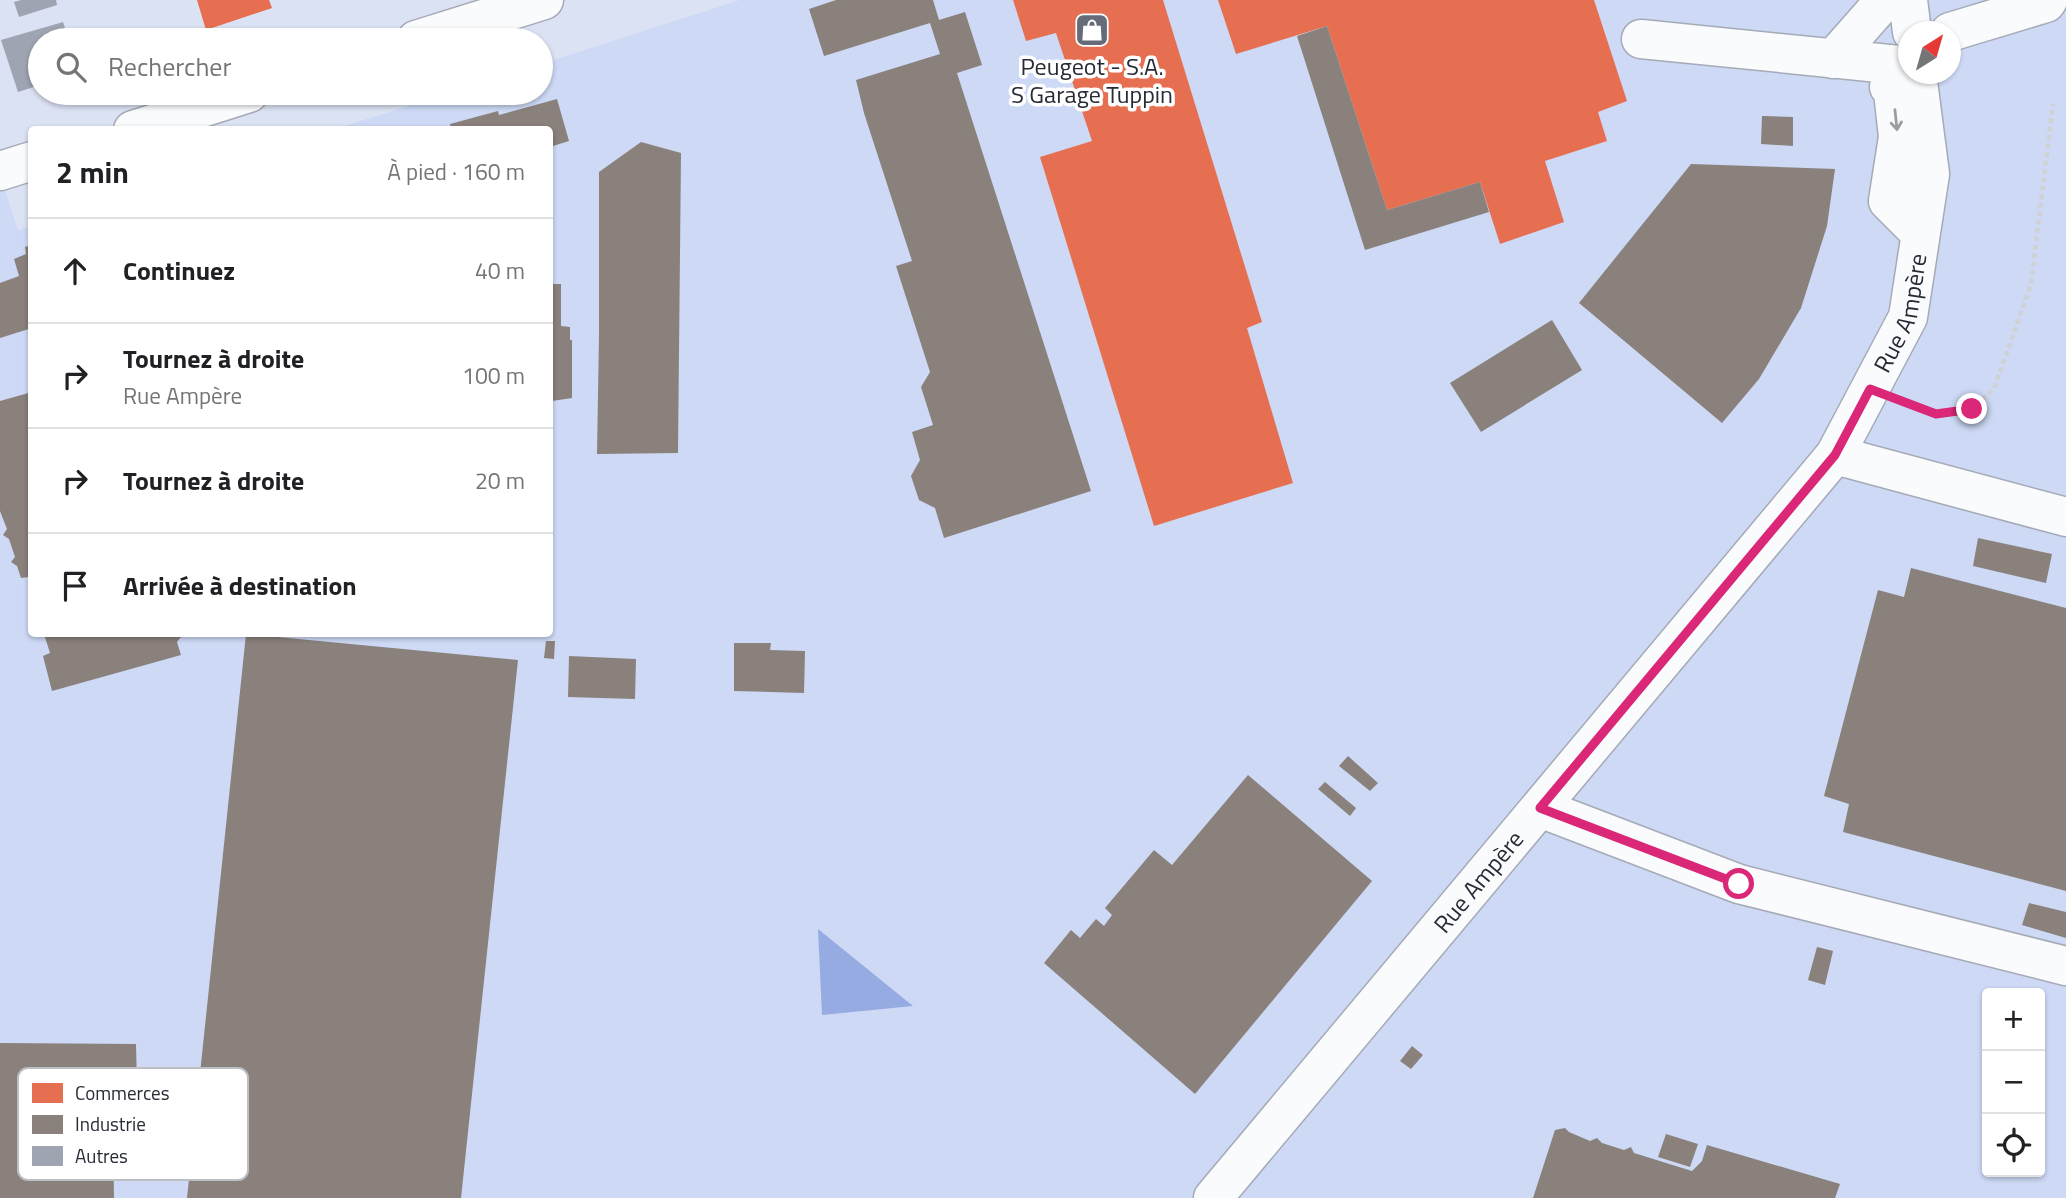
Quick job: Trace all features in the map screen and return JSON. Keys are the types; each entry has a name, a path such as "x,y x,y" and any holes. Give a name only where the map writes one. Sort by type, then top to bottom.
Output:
{"street":[{"path":"454,28 544,0"},
{"path":"1850,60 1885,0"},
{"path":"1908,0 1911,21"},
{"path":"1961,29 2046,3 2048,0"},
{"path":"1641,39 1898,65"},
{"path":"1850,60 1893,92 1898,137 1888,201 1920,233"},
{"name":"Rue Ampère","path":"1213,1198 1835,455 1908,317 1930,174 1918,84"},
{"path":"145,126 211,105"},
{"path":"0,171 28,162"},
{"path":"1835,455 2066,517"},
{"path":"1540,808 1739,884 2066,965"}],"path":[{"path":"1870,389 1936,414 1972,409 1994,389 2031,284 2053,104"}],"shaded area":[{"path":"740,0 2066,0 2066,1198 0,1198 0,175 18,230 28,228 28,637 553,637 553,126 345,126 412,105 553,105 553,60"}],"water":[{"path":"818,929 913,1006 822,1015"}],"building: Commerces":[{"path":"197,0 269,0 272,8 212,28 205,28"},
{"path":"1013,0 1163,0 1262,322 1247,328 1293,483 1154,526 1040,157 1092,141 1056,33 1026,41"},
{"path":"1218,0 1594,0 1627,101 1598,112 1607,141 1545,161 1564,222 1500,244 1480,182 1387,210 1327,26 1236,54"}],"building: Industrie":[{"path":"836,0 933,0 939,20 965,12 982,65 957,73 1091,491 944,538 935,508 919,500 911,476 920,460 912,432 933,425 921,387 930,372 896,266 912,261 864,113 856,80 940,54 930,23 824,56 809,9"},
{"path":"1327,26 1387,210 1480,182 1489,212 1365,250 1297,36"},
{"path":"557,99 569,141 553,146 553,126 450,126 498,111 499,115 535,105 553,105 553,100"},
{"path":"1762,116 1793,117 1793,146 1761,144"},
{"path":"641,142 681,153 678,453 597,454 599,172"},
{"path":"1691,164 1835,169 1827,226 1801,308 1759,379 1722,423 1579,303"},
{"path":"28,246 28,329 0,338 0,283 19,276 14,259 26,254 25,247"},
{"path":"553,284 561,284 561,326 570,327 572,398 553,401"},
{"path":"1552,320 1582,370 1481,432 1450,383"},
{"path":"28,393 28,577 21,578 17,566 11,562 15,557 9,539 3,535 7,529 0,511 0,401"},
{"path":"1978,538 2052,554 2046,583 1973,566"},
{"path":"1911,568 2066,608 2066,891 1843,832 1849,804 1824,796 1878,590 1904,597"},
{"path":"45,637 181,637 177,642 181,655 52,691 43,656 50,653"},
{"path":"246,637 277,637 518,660 461,1198 187,1198 189,1180 248,1180 248,1068 201,1068"},
{"path":"546,641 555,641 554,659 544,658"},
{"path":"734,643 771,643 770,650 805,651 804,693 734,691"},
{"path":"569,656 636,659 635,699 568,697"},
{"path":"1348,756 1378,783 1370,791 1339,766"},
{"path":"1248,775 1372,881 1195,1094 1044,963 1071,930 1080,938 1096,919 1104,926 1112,915 1105,908 1154,850 1172,865"},
{"path":"1325,782 1356,808 1350,816 1318,789"},
{"path":"2029,903 2066,912 2066,938 2022,925"},
{"path":"1817,947 1833,951 1825,985 1808,980"},
{"path":"0,1043 136,1044 137,1068 18,1068 18,1180 114,1180 114,1198 0,1198"},
{"path":"1412,1046 1423,1055 1411,1069 1400,1061"},
{"path":"1565,1128 1590,1141 1597,1138 1602,1143 1624,1150 1631,1147 1634,1153 1692,1171 1702,1161 1707,1145 1840,1184 1835,1198 1533,1198 1555,1130"},
{"path":"1666,1134 1698,1144 1690,1167 1658,1157"}],"building: Autres":[{"path":"56,0 57,5 19,17 14,2"},
{"path":"63,22 65,28 42,28"},
{"path":"28,32 28,89 18,92 1,40"}],"place":[{"name":"Peugeot - S.A. S Garage Tuppin","path":"1092,30"}],"route":[{"path":"1739,884 1540,808 1835,455 1870,389 1936,414 1972,409"}]}
